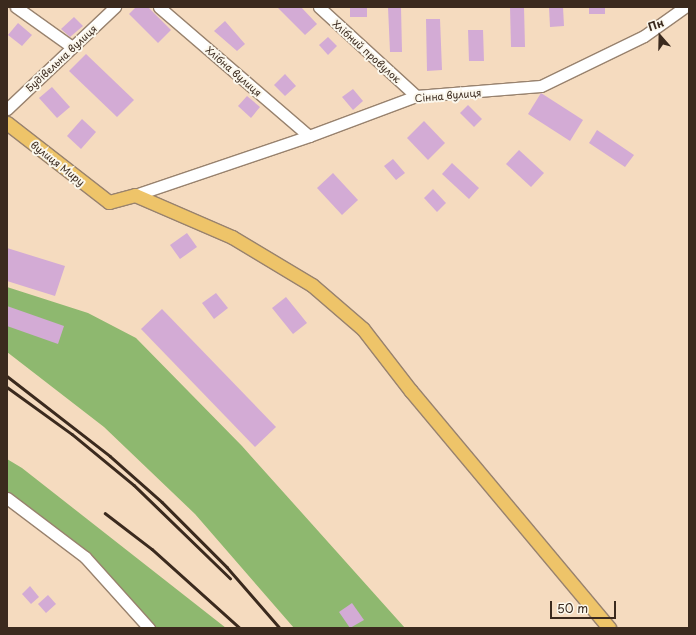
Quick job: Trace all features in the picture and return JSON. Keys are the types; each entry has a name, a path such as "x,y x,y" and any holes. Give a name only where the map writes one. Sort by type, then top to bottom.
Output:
{"main road":[{"name":"вулиця Миру","path":"7,123 109,202 135,195"},
{"path":"135,195 232,237 312,284 363,329 410,391 609,628"}],"street":[{"path":"16,7 72,47"},
{"name":"Будівельна вулиця","path":"7,109 115,7"},
{"name":"Хлібна вулиця","path":"159,7 309,136"},
{"name":"Хлібний провулок","path":"319,7 416,96"},
{"name":"Сінна вулиця","path":"135,195 309,136 416,96 541,86 644,36 685,7"},
{"path":"7,498 85,556 149,628"}],"green space":[{"path":"7,287 88,313 136,338 242,446 405,628 294,628 195,514 104,427 7,352"},
{"path":"7,459 22,468 226,628 149,628 85,557 7,498"}],"building":[{"path":"136,7 148,7 171,30 158,43 129,14"},
{"path":"277,7 301,7 317,24 305,35"},
{"path":"350,7 367,7 367,17 350,17"},
{"path":"388,7 401,7 402,52 390,52"},
{"path":"510,7 524,7 525,47 511,47"},
{"path":"549,7 563,7 564,26 550,27"},
{"path":"589,7 605,7 605,14 589,14"},
{"path":"74,17 83,26 70,37 61,29"},
{"path":"426,19 440,19 442,70 427,71"},
{"path":"225,21 245,44 237,51 214,31"},
{"path":"18,23 32,35 22,46 8,35"},
{"path":"468,30 483,30 484,61 469,61"},
{"path":"328,37 337,46 328,55 319,45"},
{"path":"86,54 134,100 117,117 69,71"},
{"path":"285,74 296,86 285,96 274,85"},
{"path":"52,87 70,107 57,118 39,98"},
{"path":"353,89 363,101 353,110 342,97"},
{"path":"541,93 583,120 570,141 528,114"},
{"path":"247,96 260,107 251,118 238,106"},
{"path":"468,105 482,119 474,127 460,113"},
{"path":"82,119 96,132 81,149 67,136"},
{"path":"424,121 445,143 428,160 407,138"},
{"path":"597,130 634,155 625,167 589,143"},
{"path":"519,150 544,173 531,187 506,164"},
{"path":"393,159 405,173 396,180 384,166"},
{"path":"452,163 479,188 469,199 442,174"},
{"path":"333,173 358,200 342,215 317,188"},
{"path":"433,189 446,203 437,212 424,198"},
{"path":"187,233 197,247 180,259 170,245"},
{"path":"7,248 65,266 55,296 7,281"},
{"path":"216,293 228,308 214,319 202,303"},
{"path":"286,297 307,323 293,334 272,308"},
{"path":"7,306 64,326 58,344 7,326"},
{"path":"162,309 276,427 255,447 141,329"},
{"path":"30,586 39,597 31,604 22,594"},
{"path":"48,595 56,604 46,613 38,604"},
{"path":"352,603 364,620 350,628 339,612"}],"railway":[{"path":"7,376 110,456 162,502 227,567 280,628"},
{"path":"7,387 72,434 134,485 230,578"},
{"path":"105,513 152,549 240,628"}]}
